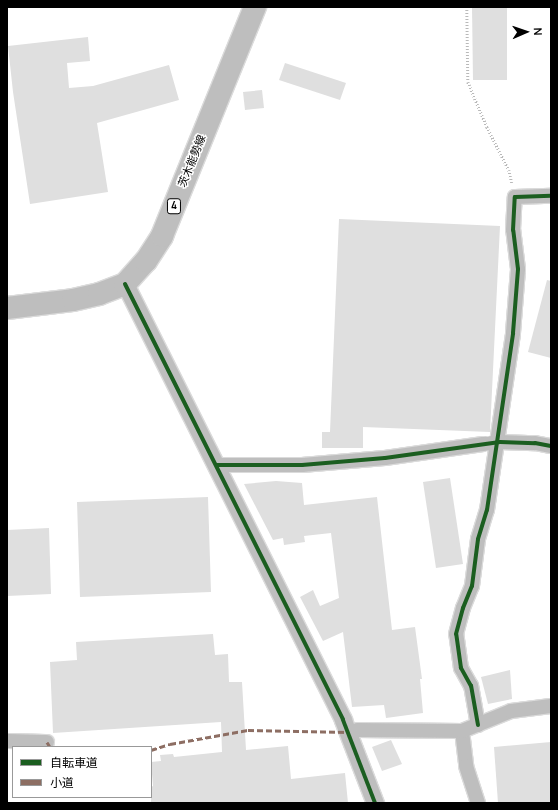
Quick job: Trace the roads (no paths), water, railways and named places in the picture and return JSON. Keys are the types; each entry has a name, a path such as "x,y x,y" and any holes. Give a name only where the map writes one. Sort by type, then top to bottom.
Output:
{"main road":[{"name":"茨木能勢線","path":"7,308 74,300 99,294 125,284 146,262 162,236 255,7"}],"street":[{"path":"478,725 470,686 461,668 456,634 462,608 472,586 478,539 487,510 513,333 518,269 513,230 515,197 551,196"},
{"path":"125,284 217,465 348,732 375,803"},
{"path":"217,465 302,465 385,458 500,442 536,443 551,446"},
{"path":"348,732 358,730 462,732 511,710 551,706"},
{"path":"462,732 466,766 478,803"},
{"path":"7,741 47,742"}]}
